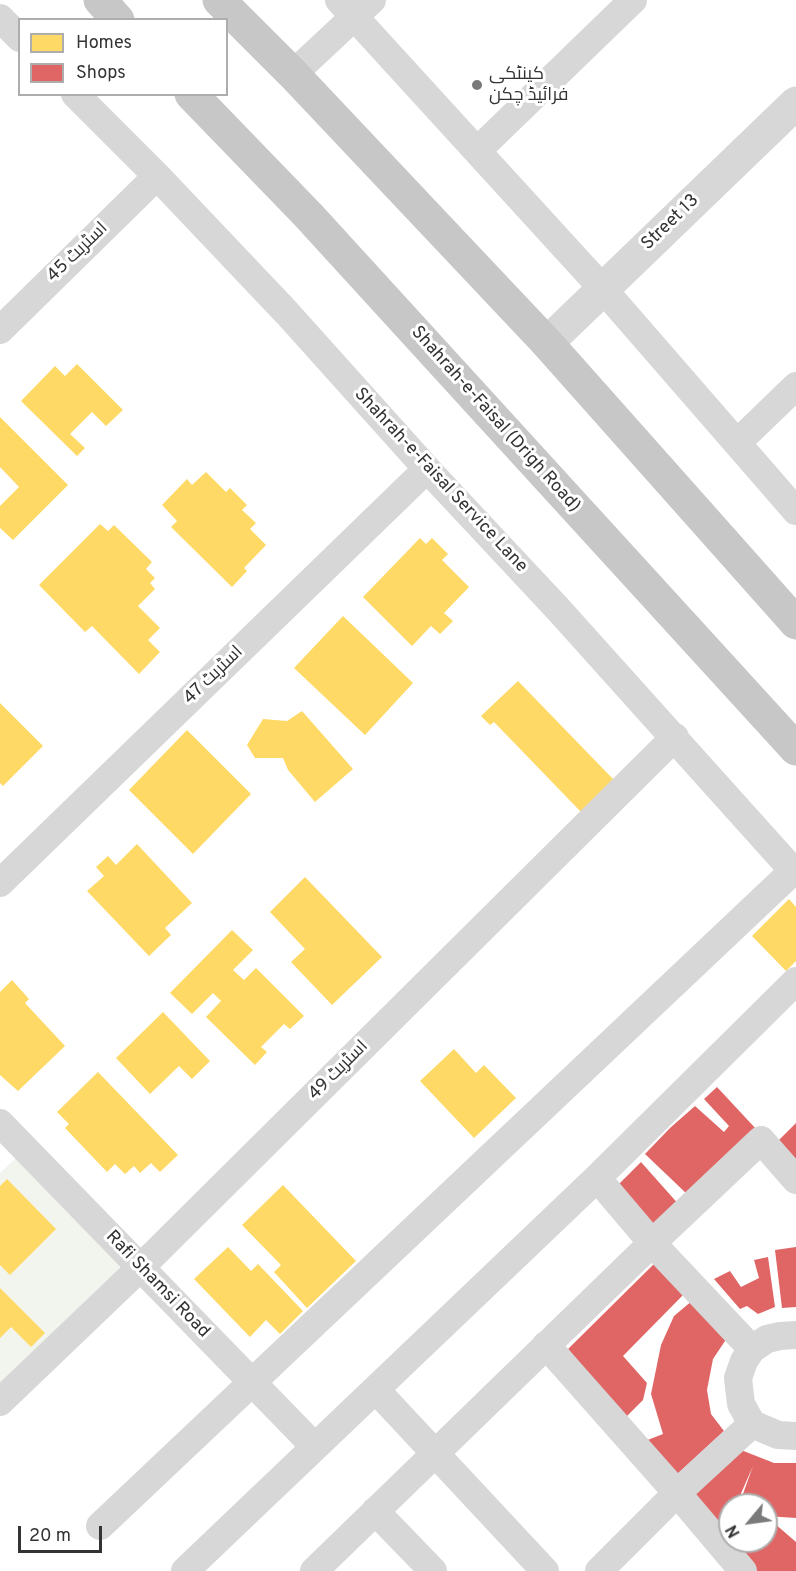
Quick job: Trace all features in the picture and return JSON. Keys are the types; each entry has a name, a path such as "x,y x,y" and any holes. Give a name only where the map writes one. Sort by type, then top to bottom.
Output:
{"highway":[{"path":"100,0 116,18"},
{"path":"219,0 293,74 547,343 796,623"},
{"name":"Shahrah-e-Faisal (Drigh Road)","path":"193,96 317,225 796,749"}],"street":[{"path":"477,151 633,0"},
{"path":"293,74 356,6 477,151 603,288 796,510"},
{"path":"0,18 18,36"},
{"name":"Shahrah-e-Faisal Service Lane","path":"77,96 157,176 287,313 427,469 675,737 794,872"},
{"name":"Street 13","path":"547,343 796,103"},
{"name":"اسٹریٹ 45","path":"0,330 157,176"},
{"path":"737,443 796,386"},
{"name":"اسٹریٹ 47","path":"0,883 427,469"},
{"name":"اسٹریٹ 49","path":"0,1402 140,1268 675,737"},
{"path":"100,1526 794,872"},
{"path":"185,1571 597,1178 796,981"},
{"name":"Rafi Shamsi Road","path":"0,1123 315,1448"},
{"path":"316,1570 760,1140 796,1180"},
{"path":"597,1178 652,1243 752,1349"},
{"path":"796,1335 767,1339 752,1349 744,1361 738,1378 741,1404 752,1424 778,1435 796,1436"},
{"path":"546,1345 743,1571"},
{"path":"376,1390 545,1571"},
{"path":"599,1571 677,1493 752,1424"},
{"path":"375,1511 433,1571"}],"shaded area":[{"path":"19,1155 125,1265 0,1387 0,1173"}],"building: Homes":[{"path":"77,364 123,410 106,426 92,412 70,434 85,448 77,456 21,401 55,366 65,376"},
{"path":"0,417 68,485 13,540 0,528 0,506 19,487 0,467"},
{"path":"206,472 226,492 230,488 247,505 242,510 256,523 250,529 266,545 244,568 247,571 232,587 171,527 177,521 162,505 187,479 192,485"},
{"path":"100,524 108,531 114,525 152,562 146,569 155,578 150,583 155,589 138,606 160,628 148,640 160,652 139,674 92,626 85,632 39,585"},
{"path":"420,538 426,544 432,538 448,554 442,560 469,587 444,613 453,621 440,634 431,626 412,646 363,597"},
{"path":"343,616 413,683 365,735 294,668"},
{"path":"518,681 614,780 581,812 494,722 490,725 481,716"},
{"path":"0,703 43,746 3,786 0,783"},
{"path":"302,711 353,769 315,802 288,770 283,758 255,758 247,745 263,719 287,721"},
{"path":"187,730 251,794 193,854 129,790"},
{"path":"137,844 192,903 165,928 171,935 149,956 87,891 104,876 96,867 108,856 116,865"},
{"path":"305,877 382,957 332,1005 291,962 305,949 270,912"},
{"path":"789,899 796,907 796,961 786,971 752,936"},
{"path":"232,930 253,950 233,970 244,980 256,968 304,1016 290,1029 284,1024 261,1047 267,1052 255,1065 206,1017 221,1001 213,993 192,1014 170,993"},
{"path":"12,980 29,999 25,1003 65,1046 18,1091 0,1075 0,992"},
{"path":"163,1012 210,1061 192,1079 179,1066 150,1094 116,1058"},
{"path":"454,1049 476,1073 484,1065 516,1098 474,1138 420,1081"},
{"path":"98,1072 178,1155 160,1172 151,1163 140,1173 134,1166 125,1174 115,1164 107,1172 65,1128 69,1124 57,1112"},
{"path":"7,1179 56,1229 10,1275 0,1265 0,1186"},
{"path":"283,1185 356,1261 307,1308 274,1272 281,1265 242,1225"},
{"path":"228,1247 251,1271 258,1264 303,1311 280,1334 266,1320 250,1337 194,1279"},
{"path":"0,1288 45,1333 31,1347 11,1327 0,1338"}],"building: Shops":[{"path":"717,1087 757,1130 688,1195 645,1154 695,1106 724,1132 729,1126 704,1099"},
{"path":"796,1123 796,1159 779,1140"},
{"path":"641,1162 681,1207 658,1232 617,1186"},
{"path":"796,1247 796,1307 782,1308 775,1250"},
{"path":"768,1257 775,1307 758,1314 747,1306 740,1309 714,1279 730,1271 741,1287 759,1278 754,1260"},
{"path":"657,1261 686,1292 623,1356 647,1383 643,1400 626,1417 568,1349"},
{"path":"693,1300 727,1338 713,1359 707,1390 711,1414 724,1431 673,1478 645,1441 663,1434 651,1394 661,1345 674,1316"},
{"path":"736,1448 774,1463 796,1463 796,1518 778,1517 778,1493 743,1493 753,1466 741,1493 718,1493 718,1522 693,1491"},
{"path":"778,1526 796,1542 796,1571 756,1571 741,1555 743,1553 778,1553"}],"place":[{"name":"کینٹکی فرائیڈ چکن","path":"477,85"}]}
